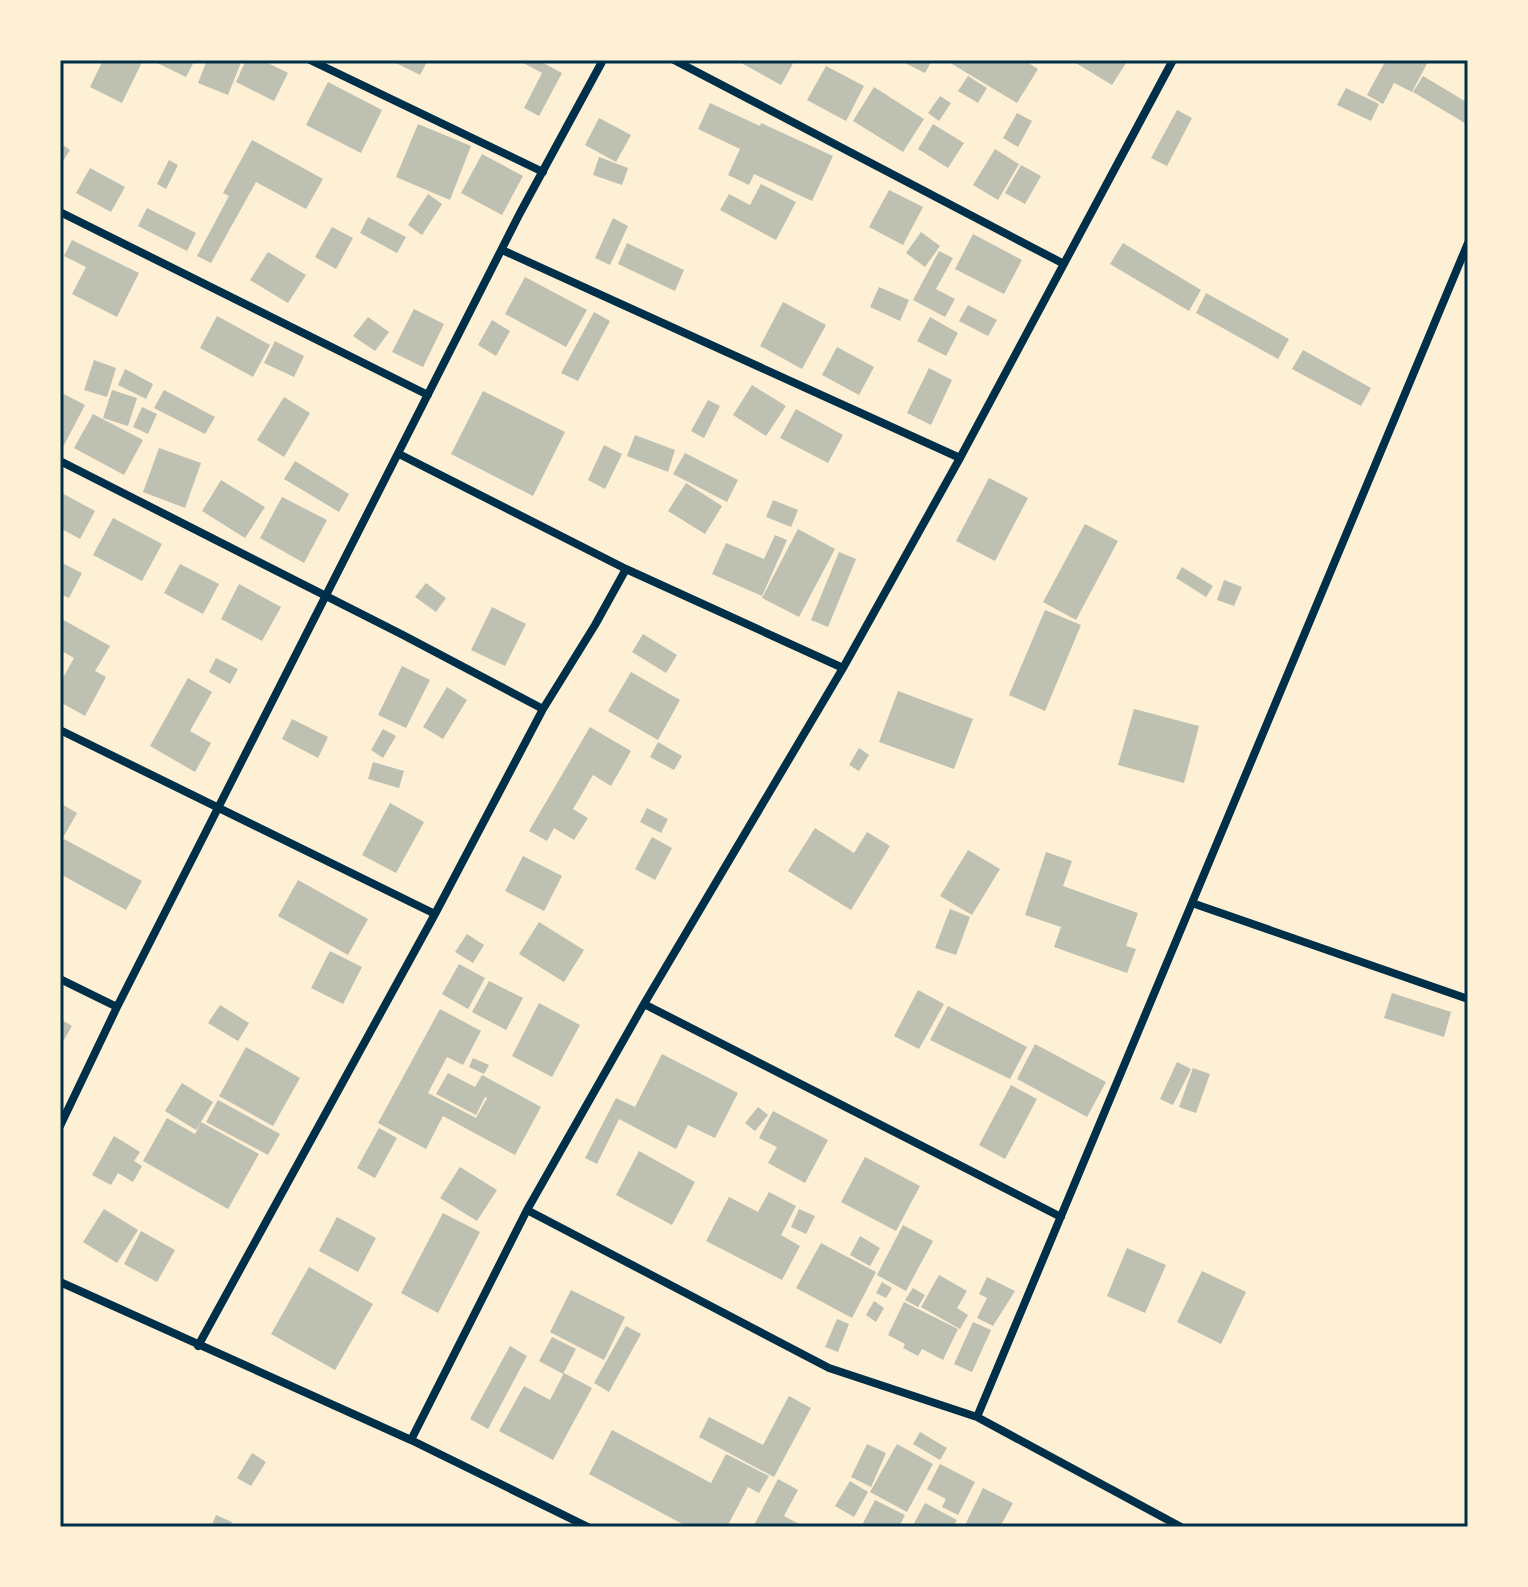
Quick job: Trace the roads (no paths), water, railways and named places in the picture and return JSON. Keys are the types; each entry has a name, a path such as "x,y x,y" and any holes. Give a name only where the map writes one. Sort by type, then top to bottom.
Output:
{"street":[{"path":"310,60 328,64 543,172"},
{"path":"60,1126 325,596 603,60"},
{"path":"674,60 1064,264"},
{"path":"411,1440 527,1210 644,1004 843,668 960,458 1173,60"},
{"path":"60,212 428,395"},
{"path":"977,1417 1468,243"},
{"path":"502,250 960,458"},
{"path":"399,454 626,569 843,668"},
{"path":"60,461 543,709"},
{"path":"198,1346 435,914 543,709 626,569"},
{"path":"60,730 435,914"},
{"path":"1192,903 1468,999"},
{"path":"60,979 117,1007"},
{"path":"644,1004 1061,1217"},
{"path":"527,1210 829,1368 977,1417 1181,1527"},
{"path":"60,1282 411,1440 588,1527"}]}
